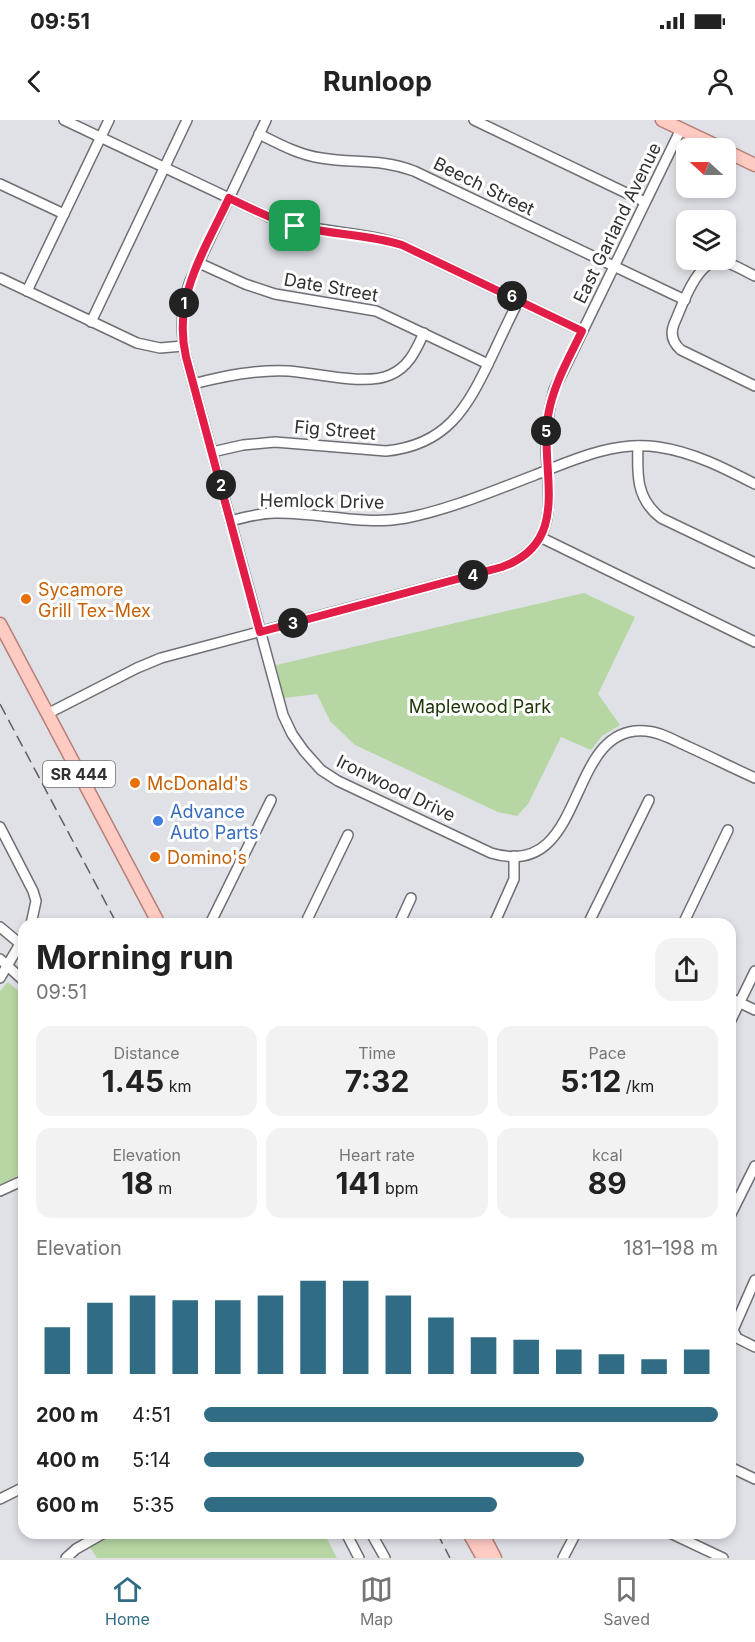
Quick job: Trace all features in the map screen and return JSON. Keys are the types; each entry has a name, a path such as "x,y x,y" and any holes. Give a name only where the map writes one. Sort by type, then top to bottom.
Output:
{"main road":[{"path":"662,120 700,138"},
{"path":"736,156 755,165"},
{"name":"SR 444","path":"0,624 156,918"},
{"path":"472,1539 483,1558"},
{"path":"485,1539 495,1558"}],"street":[{"path":"64,120 269,217 295,226 377,238 402,245 582,331"},
{"path":"27,291 109,120"},
{"path":"92,322 187,120"},
{"name":"Ironwood Drive","path":"266,120 188,288 183,304 182,325 183,346 193,384 260,632 288,725 304,751 321,770 346,786 491,853 514,856"},
{"path":"474,120 645,202"},
{"name":"East Garland Avenue","path":"540,537 549,510 547,424 559,378 681,129"},
{"name":"Beech Street","path":"259,134 294,151 314,157 379,161 414,171 685,300"},
{"path":"0,184 64,214"},
{"path":"755,276 726,263 711,262 700,272 685,300 673,326 672,337 677,346 755,386"},
{"name":"Date Street","path":"199,263 244,284 275,294 369,309 488,364"},
{"path":"0,279 131,341 149,346 171,348 183,346"},
{"name":"Fig Street","path":"212,452 243,445 275,442 375,452 414,446 437,434 460,414 472,398 519,300"},
{"path":"193,384 233,375 273,371 365,380 381,378 395,373 404,366 415,353 424,333"},
{"path":"638,446 639,485 644,499 653,511 661,518 755,563"},
{"name":"Hemlock Drive","path":"230,521 275,513 348,519 405,518 449,507 600,451 638,446 669,449 689,454 755,484"},
{"path":"47,714 147,663 502,567 523,555 540,537 755,642"},
{"path":"497,918 514,879 514,856 535,851 554,838 563,826 597,755 607,744 623,734 640,730 660,734 755,778"},
{"path":"213,918 271,800"},
{"path":"591,918 649,800"},
{"path":"0,827 33,891 36,901 32,918"},
{"path":"686,918 728,830"},
{"path":"308,918 348,835"},
{"path":"402,918 411,898"},
{"path":"0,927 18,940"},
{"path":"0,978 4,962 18,948"},
{"path":"4,962 18,975"},
{"path":"736,999 755,971"},
{"path":"736,1000 755,1010"},
{"path":"736,1203 755,1166"},
{"path":"0,1191 18,1183"},
{"path":"736,1321 755,1280"},
{"path":"736,1337 755,1347"},
{"path":"736,1470 755,1479"},
{"path":"0,1499 18,1490"},
{"path":"66,1558 94,1539"},
{"path":"349,1539 359,1558"},
{"path":"374,1539 385,1558"},
{"path":"563,1558 573,1539"},
{"path":"683,1539 723,1558"}],"green space":[{"name":"Maplewood Park","path":"584,593 635,617 598,694 620,725 602,736 591,750 561,737 528,804 517,816 498,812 355,745 330,721 317,694 284,698 276,665"},
{"path":"8,982 18,991 18,1175 0,1185 0,991"},
{"path":"103,1539 327,1539 337,1558 97,1558 89,1546"}],"railway":[{"path":"0,704 114,918"},
{"path":"440,1539 450,1558"}],"place":[{"name":"Sycamore Grill Tex-Mex","path":"26,599"},
{"name":"McDonald's","path":"135,783"},
{"name":"Advance Auto Parts","path":"158,821"},
{"name":"Domino's","path":"155,857"}],"route":[{"path":"229,198 269,217 295,226 377,238 402,245 582,331 559,378 551,402 546,439 550,504 544,529 528,552 502,567 260,632 183,346 182,315 190,281 229,198"}]}
